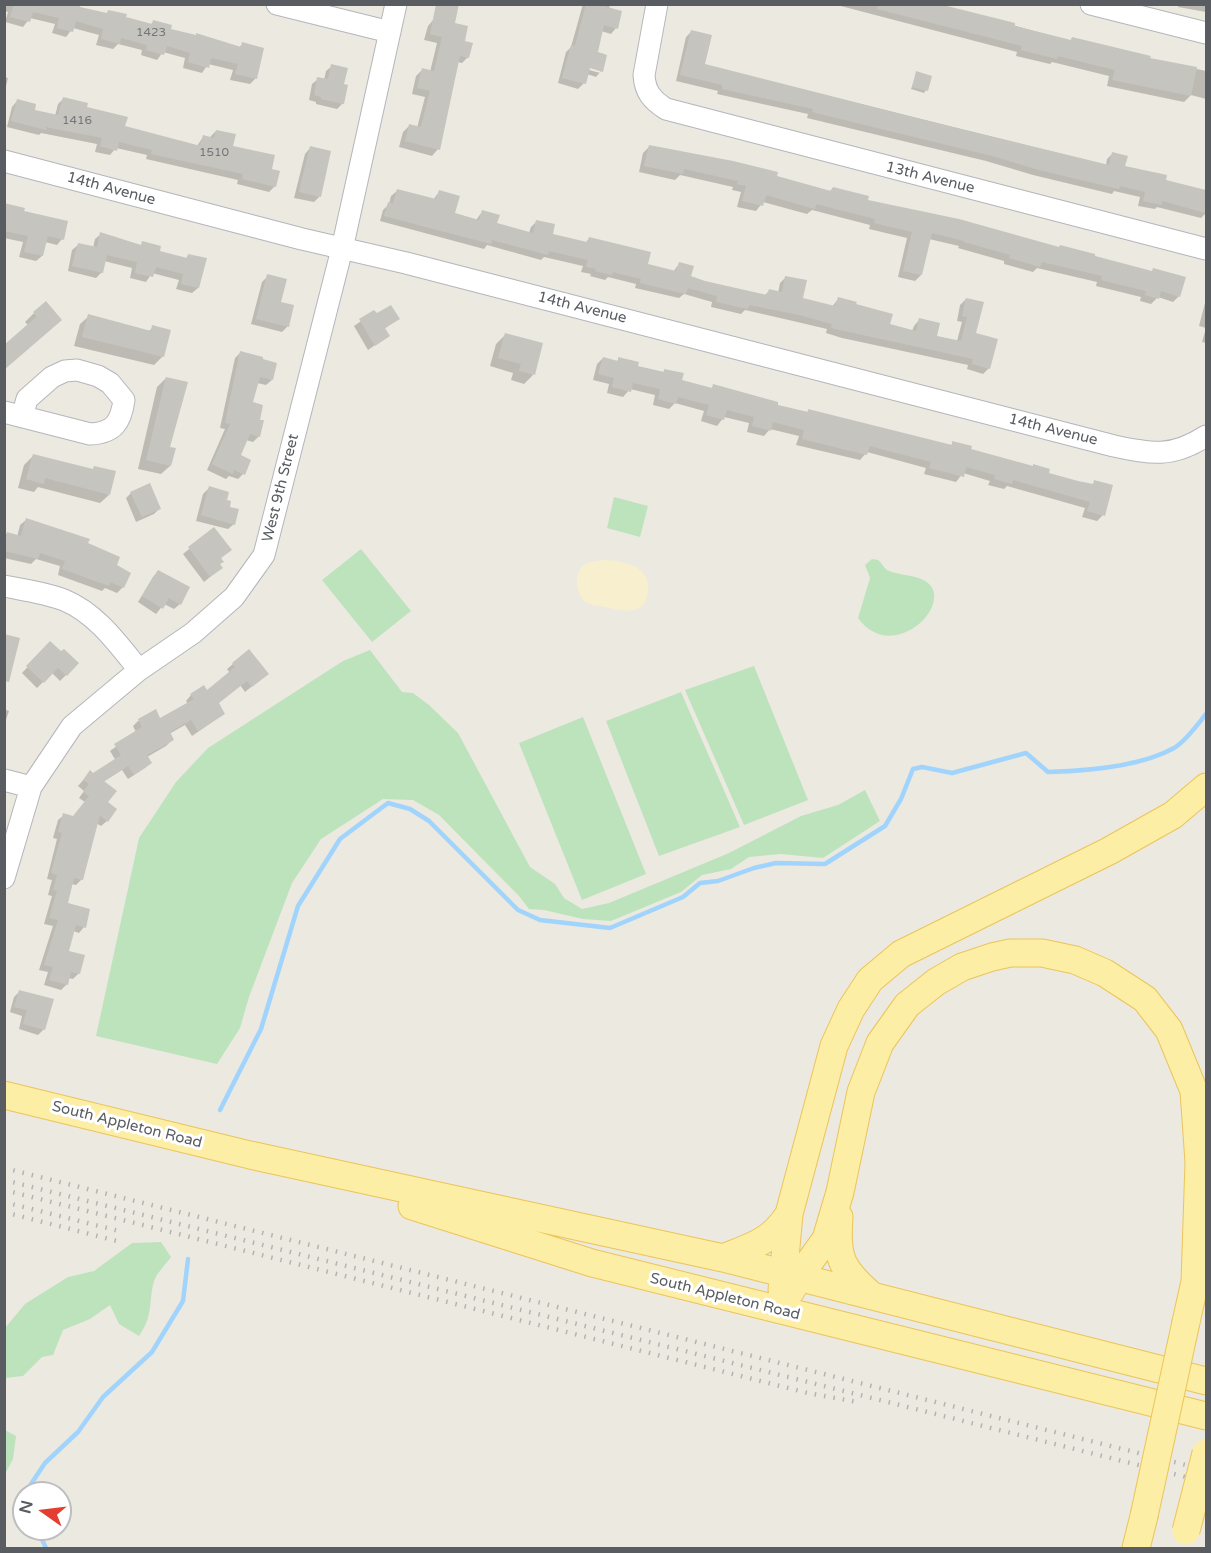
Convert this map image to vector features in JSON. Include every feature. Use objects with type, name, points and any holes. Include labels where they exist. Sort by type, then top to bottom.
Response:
[{"type":"main road","points":[[780,1311],[791,1276],[789,1214],[834,1046],[851,1009],[870,980],[901,954],[1109,851],[1173,815],[1206,787]]},
{"type":"main road","points":[[791,1276],[826,1239],[840,1192],[861,1092],[880,1043],[907,1005],[936,982],[962,967],[1010,953],[1042,953],[1075,960],[1105,973],[1144,999],[1169,1030],[1194,1091],[1199,1162],[1195,1282]]},
{"type":"main road","name":"South Appleton Road","points":[[4,1095],[250,1155],[723,1258],[1206,1381]]},
{"type":"main road","name":"South Appleton Road","points":[[250,1155],[592,1263],[1206,1416]]},
{"type":"main road","points":[[840,1192],[838,1247],[843,1266],[870,1294]]},
{"type":"main road","points":[[723,1258],[770,1237],[779,1229],[789,1214]]},
{"type":"main road","points":[[1136,1548],[1206,1234]]},
{"type":"main road","points":[[1184,1540],[1206,1453]]},
{"type":"street","points":[[278,4],[390,32]]},
{"type":"street","name":"West 9th Street","points":[[4,878],[31,787],[72,726],[139,670],[193,633],[234,597],[264,555],[342,249],[396,4]]},
{"type":"street","name":"13th Avenue","points":[[657,4],[644,75],[645,86],[656,103],[679,114],[1206,249]]},
{"type":"street","points":[[1091,4],[1206,33]]},
{"type":"street","name":"14th Avenue","points":[[4,161],[1114,446],[1148,453],[1160,453],[1178,450],[1206,436]]},
{"type":"street","points":[[4,586],[64,600],[74,606],[93,618],[139,670]]},
{"type":"street","points":[[4,780],[31,787]]},
{"type":"green space","points":[[614,497],[648,506],[640,537],[607,528]]},
{"type":"green space","points":[[361,549],[411,611],[372,642],[322,580]]},
{"type":"green space","points":[[872,559],[878,560],[887,570],[924,580],[934,593],[933,605],[926,617],[915,627],[902,634],[887,636],[872,631],[858,618],[870,578],[865,565]]},
{"type":"green space","points":[[370,650],[402,692],[413,693],[458,733],[530,867],[555,884],[564,898],[582,909],[609,903],[729,853],[801,816],[838,805],[865,790],[880,821],[823,858],[781,854],[749,857],[731,869],[702,875],[681,892],[611,921],[583,919],[529,909],[439,815],[413,800],[383,799],[321,839],[292,883],[249,997],[240,1028],[217,1064],[96,1036],[139,838],[176,782],[208,748],[343,661]]},
{"type":"green space","points":[[754,666],[808,800],[744,825],[685,690]]},
{"type":"green space","points":[[681,692],[740,827],[659,856],[606,721]]},
{"type":"green space","points":[[583,717],[646,874],[582,900],[519,743]]},
{"type":"green space","points":[[161,1242],[171,1257],[154,1281],[149,1315],[139,1336],[119,1324],[110,1305],[90,1319],[63,1330],[53,1355],[42,1357],[23,1376],[5,1378],[5,1328],[25,1304],[68,1277],[94,1271],[132,1243]]},
{"type":"green space","points":[[5,1430],[16,1436],[13,1459],[5,1474]]},
{"type":"sand","points":[[605,560],[628,564],[641,570],[648,583],[648,591],[643,605],[638,609],[626,611],[591,605],[580,596],[577,580],[580,570],[588,563]]},
{"type":"building","points":[[14,4],[80,4],[80,7],[107,13],[108,10],[127,14],[126,17],[152,24],[153,20],[172,25],[171,29],[196,35],[196,33],[241,47],[242,42],[264,48],[257,79],[235,74],[238,64],[211,58],[209,68],[188,62],[190,53],[167,46],[164,55],[146,50],[147,45],[121,38],[120,44],[101,39],[103,29],[76,21],[73,32],[57,28],[59,18],[33,12],[30,22],[10,17]]},
{"type":"building","points":[[436,4],[459,4],[455,23],[468,26],[465,41],[473,43],[469,58],[460,56],[440,150],[405,141],[409,124],[421,127],[430,91],[417,88],[422,68],[434,71],[442,37],[430,34]]},
{"type":"building","points":[[586,4],[596,4],[622,11],[618,29],[604,25],[598,52],[607,55],[603,72],[590,68],[586,84],[562,78],[571,45],[575,46]]},
{"type":"building","points":[[878,4],[939,4],[1071,40],[1072,37],[1151,56],[1150,58],[1197,67],[1191,96],[1112,80],[1115,70],[1058,56],[1057,59],[1021,50],[1022,46],[877,9]]},
{"type":"building","points":[[691,30],[712,35],[705,64],[1109,165],[1112,152],[1128,156],[1125,166],[1167,175],[1166,180],[1206,190],[1206,213],[1162,201],[1162,205],[1143,201],[1145,192],[1120,186],[1119,189],[1039,170],[992,156],[812,112],[813,109],[722,89],[722,85],[680,75]]},
{"type":"building","points":[[331,64],[348,68],[344,84],[348,85],[344,104],[321,99],[314,95],[317,77],[328,79]]},
{"type":"building","points":[[916,71],[932,76],[928,91],[912,87]]},
{"type":"building","points":[[63,97],[88,103],[87,107],[128,117],[125,126],[197,145],[200,145],[203,135],[214,138],[216,130],[236,134],[233,146],[275,155],[272,169],[280,171],[276,187],[242,179],[243,174],[151,154],[152,150],[119,142],[117,151],[100,146],[102,138],[46,127],[46,130],[11,121],[17,99],[36,104],[35,110],[58,115]]},
{"type":"building","points":[[649,145],[778,172],[777,176],[831,191],[833,187],[869,196],[868,200],[959,219],[1152,271],[1153,268],[1186,277],[1180,297],[1161,291],[1159,299],[1145,295],[1146,291],[1101,280],[1102,276],[1042,262],[1040,267],[1009,258],[1010,255],[932,233],[922,275],[903,271],[912,232],[874,223],[875,219],[816,204],[815,209],[766,195],[763,206],[742,201],[746,186],[737,184],[738,181],[684,169],[683,174],[644,166]]},
{"type":"building","points":[[310,146],[331,151],[321,197],[299,192]]},
{"type":"building","points":[[397,189],[436,199],[439,190],[460,196],[455,213],[479,220],[482,210],[500,215],[497,223],[533,233],[536,220],[555,224],[553,234],[587,242],[589,237],[651,252],[648,264],[676,271],[679,262],[694,266],[691,276],[767,295],[769,289],[782,292],[785,276],[807,280],[803,298],[835,306],[838,297],[857,302],[856,304],[893,314],[890,324],[916,331],[919,318],[940,323],[937,336],[961,341],[967,317],[962,316],[966,298],[984,302],[976,333],[998,339],[990,369],[972,364],[973,359],[831,328],[832,324],[799,315],[749,305],[748,309],[716,302],[717,296],[688,288],[686,294],[640,283],[641,279],[613,272],[612,275],[595,271],[596,269],[586,267],[588,260],[549,251],[548,255],[492,240],[491,244],[384,216],[388,202],[393,204]]},
{"type":"building","points":[[4,203],[25,208],[24,211],[68,221],[64,240],[48,236],[43,256],[24,252],[28,236],[4,231]]},
{"type":"building","points":[[100,232],[141,245],[142,241],[161,246],[160,251],[187,258],[188,254],[207,258],[199,288],[181,284],[183,274],[156,267],[153,277],[135,273],[137,262],[107,255],[103,273],[72,266],[78,243],[97,247]]},
{"type":"building","points":[[267,274],[287,279],[281,302],[294,305],[289,327],[256,319]]},
{"type":"building","points":[[46,301],[62,320],[4,370],[4,345],[37,316],[33,312]]},
{"type":"building","points":[[391,305],[400,319],[385,328],[390,336],[375,346],[359,319],[374,310],[377,313]]},
{"type":"building","points":[[88,314],[151,331],[152,325],[171,330],[164,357],[82,337]]},
{"type":"building","points":[[505,333],[543,343],[535,375],[519,371],[521,364],[498,358]]},
{"type":"building","points":[[240,351],[277,363],[273,380],[260,377],[253,402],[263,405],[260,420],[264,420],[260,437],[250,434],[241,455],[251,460],[245,475],[234,470],[233,474],[212,464],[230,424],[225,423]]},
{"type":"building","points":[[603,357],[618,361],[618,357],[639,362],[638,366],[664,372],[664,369],[684,373],[682,380],[712,388],[713,384],[778,402],[778,405],[808,412],[808,409],[952,445],[952,441],[972,446],[971,449],[1050,469],[1049,473],[1078,481],[1093,484],[1094,480],[1113,485],[1105,516],[1087,511],[1090,502],[1013,480],[1012,484],[994,479],[995,475],[966,467],[964,477],[929,468],[931,462],[870,446],[867,455],[802,439],[804,430],[773,422],[771,431],[752,426],[754,417],[727,410],[724,420],[706,415],[709,405],[678,397],[676,404],[658,399],[660,389],[633,383],[631,392],[612,387],[614,378],[598,374]]},
{"type":"building","points":[[166,377],[188,382],[170,447],[176,448],[171,466],[146,460]]},
{"type":"building","points":[[33,454],[93,469],[94,466],[116,471],[110,495],[45,478],[44,484],[26,479]]},
{"type":"building","points":[[150,483],[161,509],[142,517],[130,492]]},
{"type":"building","points":[[209,486],[229,492],[227,500],[231,501],[230,507],[239,509],[235,525],[201,515]]},
{"type":"building","points":[[26,518],[90,539],[88,543],[120,557],[117,565],[131,573],[124,588],[110,582],[109,586],[62,569],[65,561],[40,553],[38,559],[4,551],[7,532],[21,536]]},
{"type":"building","points":[[214,527],[232,550],[221,558],[224,562],[220,564],[223,568],[210,577],[188,547]]},
{"type":"building","points":[[158,570],[190,587],[181,605],[169,598],[163,609],[142,596]]},
{"type":"building","points":[[4,634],[20,638],[9,682],[4,681]]},
{"type":"building","points":[[50,641],[61,651],[64,649],[79,663],[67,676],[58,668],[44,683],[26,666]]},
{"type":"building","points":[[249,649],[269,674],[252,687],[247,681],[219,703],[225,714],[198,731],[191,720],[170,732],[174,740],[147,755],[152,763],[134,775],[128,766],[104,781],[117,791],[108,802],[117,809],[108,822],[100,815],[83,880],[74,878],[68,903],[90,909],[86,928],[76,925],[69,951],[85,955],[80,974],[71,972],[68,985],[49,980],[53,967],[44,965],[58,920],[49,918],[57,891],[53,890],[57,875],[51,873],[62,833],[58,832],[63,813],[73,816],[89,796],[83,792],[89,784],[83,780],[90,770],[93,773],[121,755],[114,744],[142,727],[138,719],[156,709],[160,718],[194,699],[190,694],[204,685],[207,690],[235,667],[232,663]]},
{"type":"building","points":[[19,990],[54,999],[45,1030],[23,1024],[27,1010],[14,1007]]},
{"type":"waterway","points":[[220,1110],[261,1029],[298,906],[340,839],[388,803],[410,809],[429,821],[518,910],[540,920],[610,928],[683,897],[700,883],[718,881],[776,863],[825,864],[885,826],[901,799],[913,769],[922,767],[952,773],[1026,753],[1048,772],[1129,764],[1174,748],[1187,737],[1206,714]]},
{"type":"waterway","points":[[33,1481],[45,1463],[78,1432],[103,1397],[152,1352],[183,1301],[188,1259]]},
{"type":"waterway","points":[[43,1541],[46,1548]]},
{"type":"railway","points":[[4,1168],[1206,1470]]},
{"type":"railway","points":[[4,1180],[1206,1482]]},
{"type":"railway","points":[[4,1190],[808,1393],[857,1402]]},
{"type":"railway","points":[[4,1202],[119,1231]]},
{"type":"railway","points":[[4,1212],[117,1241]]}]
